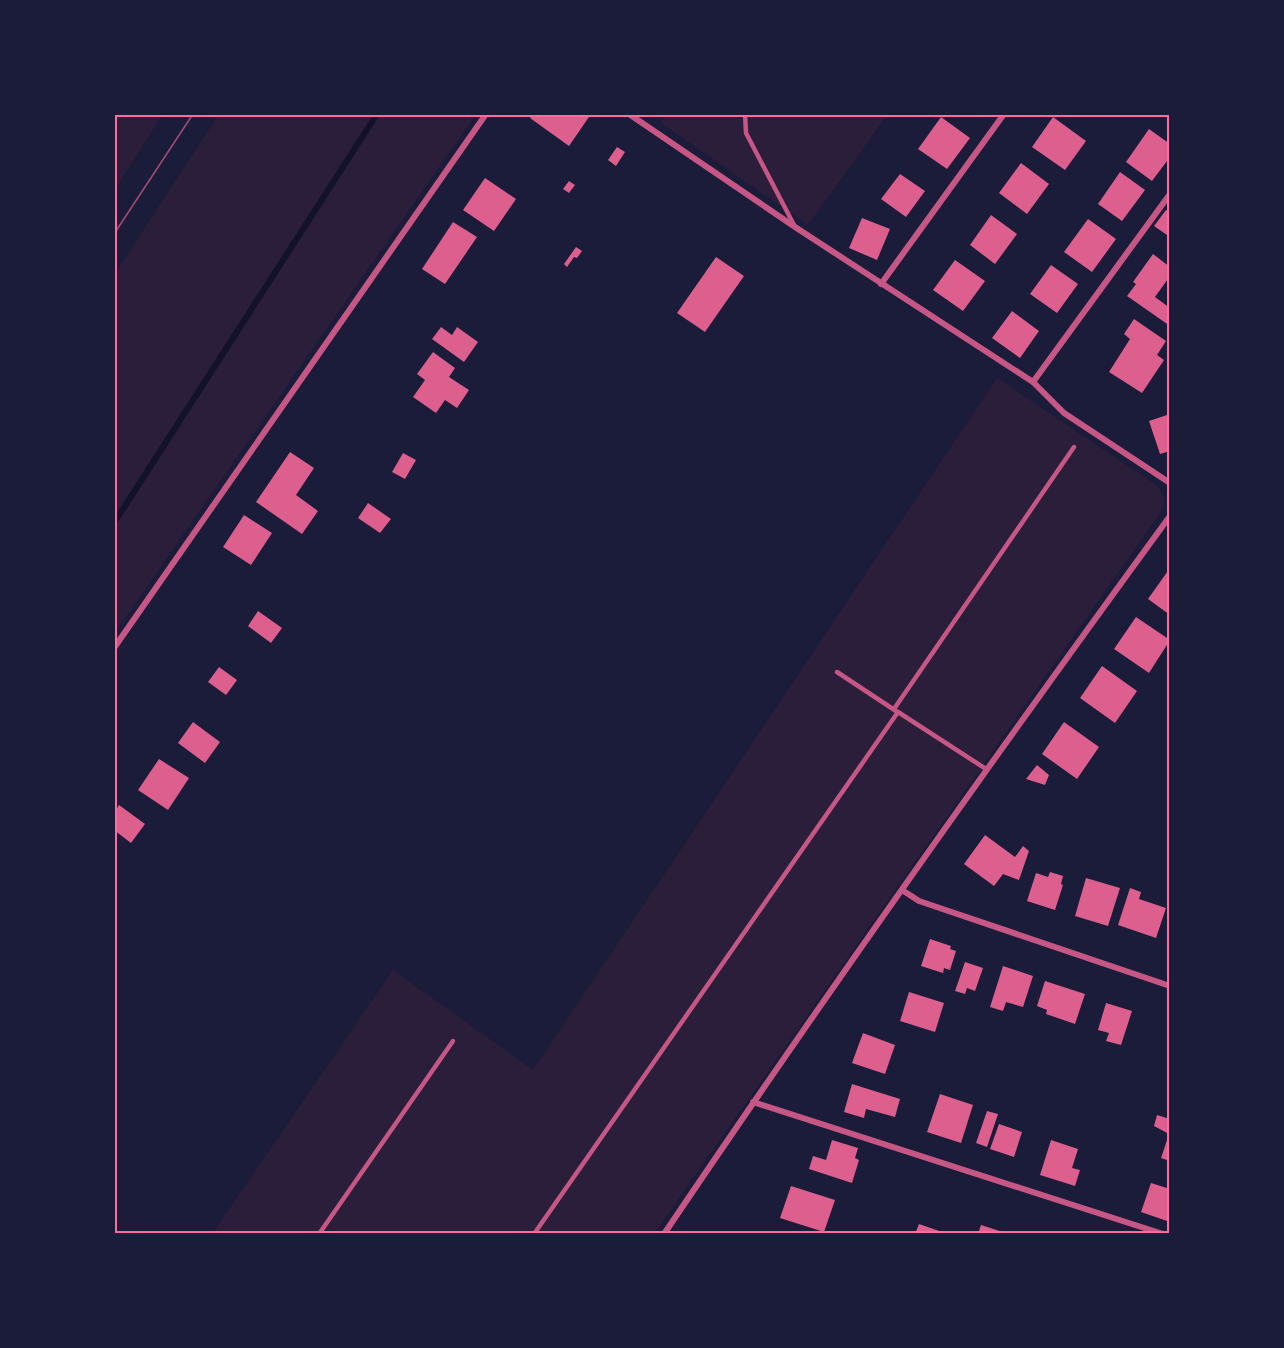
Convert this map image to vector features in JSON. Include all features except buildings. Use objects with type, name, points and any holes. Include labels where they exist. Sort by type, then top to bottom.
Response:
[{"type":"street","points":[[114,648],[486,114]]},
{"type":"street","points":[[629,114],[795,227],[1033,382],[1064,413],[1170,483]]},
{"type":"street","points":[[881,284],[1004,114]]},
{"type":"street","points":[[1033,382],[1170,194]]},
{"type":"street","points":[[664,1234],[753,1102],[986,769],[1170,516]]},
{"type":"street","points":[[902,890],[919,901],[1170,986]]},
{"type":"street","points":[[753,1102],[1163,1234]]},
{"type":"lane","points":[[745,114],[746,133],[795,227]]},
{"type":"lane","points":[[534,1234],[896,711],[1074,447]]},
{"type":"lane","points":[[837,672],[986,769]]},
{"type":"lane","points":[[319,1234],[453,1041]]},
{"type":"shaded area","points":[[114,114],[163,114],[114,191]]},
{"type":"shaded area","points":[[219,114],[476,114],[114,634],[114,275]]},
{"type":"shaded area","points":[[667,114],[888,114],[808,225],[661,123]]},
{"type":"shaded area","points":[[997,378],[1158,486],[1164,499],[1160,513],[654,1234],[212,1234],[393,970],[533,1070]]},
{"type":"waterway","points":[[114,523],[377,114]]},
{"type":"tram line","points":[[114,234],[193,114]]}]
